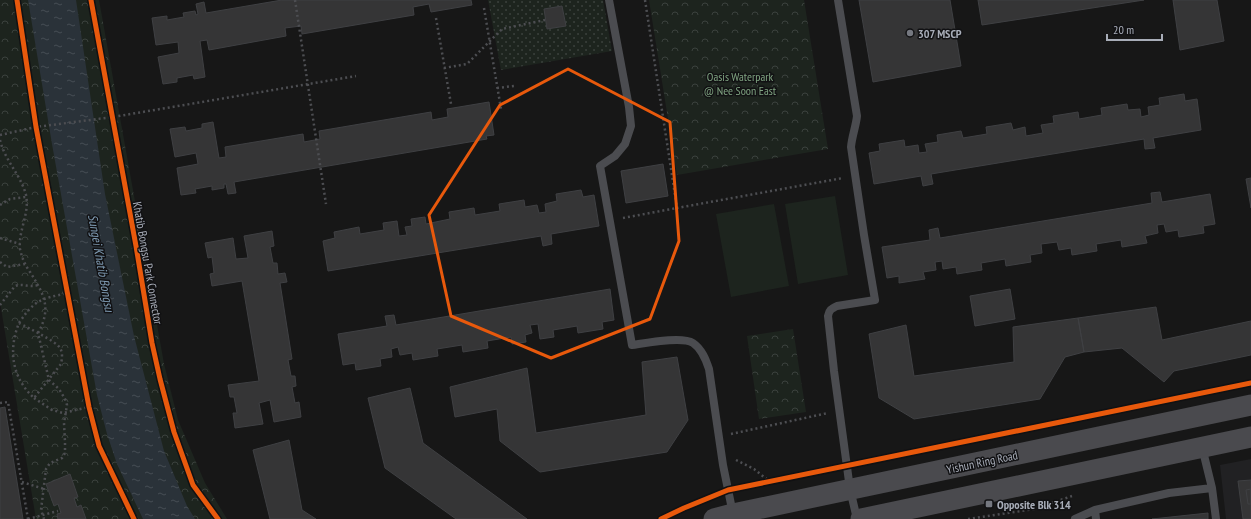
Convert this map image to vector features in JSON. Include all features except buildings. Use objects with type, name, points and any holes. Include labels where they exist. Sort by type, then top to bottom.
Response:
[{"type":"main road","name":"Yishun Ring Road","points":[[727,517],[850,489],[1251,405]]},
{"type":"main road","points":[[861,519],[1202,446],[1251,437]]},
{"type":"main road","points":[[935,471],[938,503]]},
{"type":"lane","points":[[609,0],[629,107],[631,126],[625,144],[615,156],[600,166],[632,345],[683,340],[693,343],[699,348],[706,359],[709,369],[721,452],[727,517]]},
{"type":"lane","points":[[838,0],[857,116],[851,147],[875,300],[836,306],[829,312],[828,316],[850,489],[857,519]]},
{"type":"lane","points":[[1202,446],[1212,488],[1216,519]]},
{"type":"lane","points":[[1075,519],[1095,510],[1170,493],[1212,488]]},
{"type":"lane","points":[[1095,510],[1096,519]]},
{"type":"path","points":[[295,0],[326,204]]},
{"type":"path","points":[[645,0],[678,208]]},
{"type":"path","points":[[484,8],[501,109]]},
{"type":"path","points":[[436,18],[451,104]]},
{"type":"path","points":[[444,68],[467,64],[502,30],[545,20]]},
{"type":"path","points":[[0,135],[36,127],[113,117],[356,76]]},
{"type":"path","points":[[497,88],[514,86]]},
{"type":"path","points":[[111,109],[114,124]]},
{"type":"path","points":[[35,119],[38,134]]},
{"type":"path","points":[[0,140],[5,154],[21,182],[26,197],[26,213],[21,228],[20,244],[22,258],[45,298],[46,314],[38,333],[48,380],[59,389],[67,405],[64,423],[64,453],[62,458],[50,463],[46,469],[42,510],[43,517]]},
{"type":"path","points":[[610,221],[855,176]]},
{"type":"path","points":[[0,205],[10,199],[26,197]]},
{"type":"path","points":[[0,238],[20,244]]},
{"type":"path","points":[[0,262],[7,267],[25,264]]},
{"type":"path","points":[[0,305],[16,286],[24,285],[31,287],[38,285]]},
{"type":"path","points":[[66,285],[69,300]]},
{"type":"path","points":[[68,293],[45,298],[31,306],[19,323],[13,339],[12,358],[17,373],[27,392],[52,410],[63,413],[89,407]]},
{"type":"path","points":[[19,323],[55,343],[60,348],[63,357],[61,364],[34,398]]},
{"type":"path","points":[[87,399],[90,413]]},
{"type":"path","points":[[0,403],[8,402],[28,519],[43,517],[58,511]]},
{"type":"path","points":[[719,437],[828,414]]},
{"type":"path","points":[[721,452],[754,469],[769,481]]},
{"type":"path","points":[[762,483],[777,480]]},
{"type":"path","points":[[22,482],[44,489]]},
{"type":"highlighted area","points":[[568,69],[670,122],[679,241],[650,319],[551,358],[451,316],[429,215],[500,105]]},
{"type":"shaded area","points":[[1251,459],[1251,519],[1226,519],[1220,465]]},
{"type":"green space","points":[[0,0],[99,0],[164,364],[178,420],[205,483],[227,519],[36,519],[0,302]]},
{"type":"green space","points":[[488,0],[603,0],[612,51],[501,70]]},
{"type":"green space","name":"Oasis Waterpark @ Nee Soon East","points":[[649,0],[804,0],[828,149],[677,175]]},
{"type":"green space","points":[[835,196],[848,275],[798,284],[785,204]]},
{"type":"green space","points":[[774,204],[789,286],[731,297],[716,214]]},
{"type":"green space","points":[[793,329],[806,412],[759,419],[747,336]]},
{"type":"water","name":"Sungei Khatib Bongsu","points":[[28,0],[76,0],[105,194],[134,336],[164,451],[187,506],[195,519],[143,519],[117,464],[107,434],[97,395]]},
{"type":"cycle path","points":[[17,0],[36,127],[89,407],[99,446],[134,519]]},
{"type":"cycle path","name":"Khatib Bongsu Park Connector","points":[[91,0],[136,246],[152,343],[160,379],[174,432],[193,485],[218,519]]},
{"type":"cycle path","points":[[661,519],[728,490],[1251,383]]},
{"type":"place","name":"307 MSCP","points":[[910,33]]},
{"type":"place","name":"Opposite Blk 314","points":[[989,504]]}]
